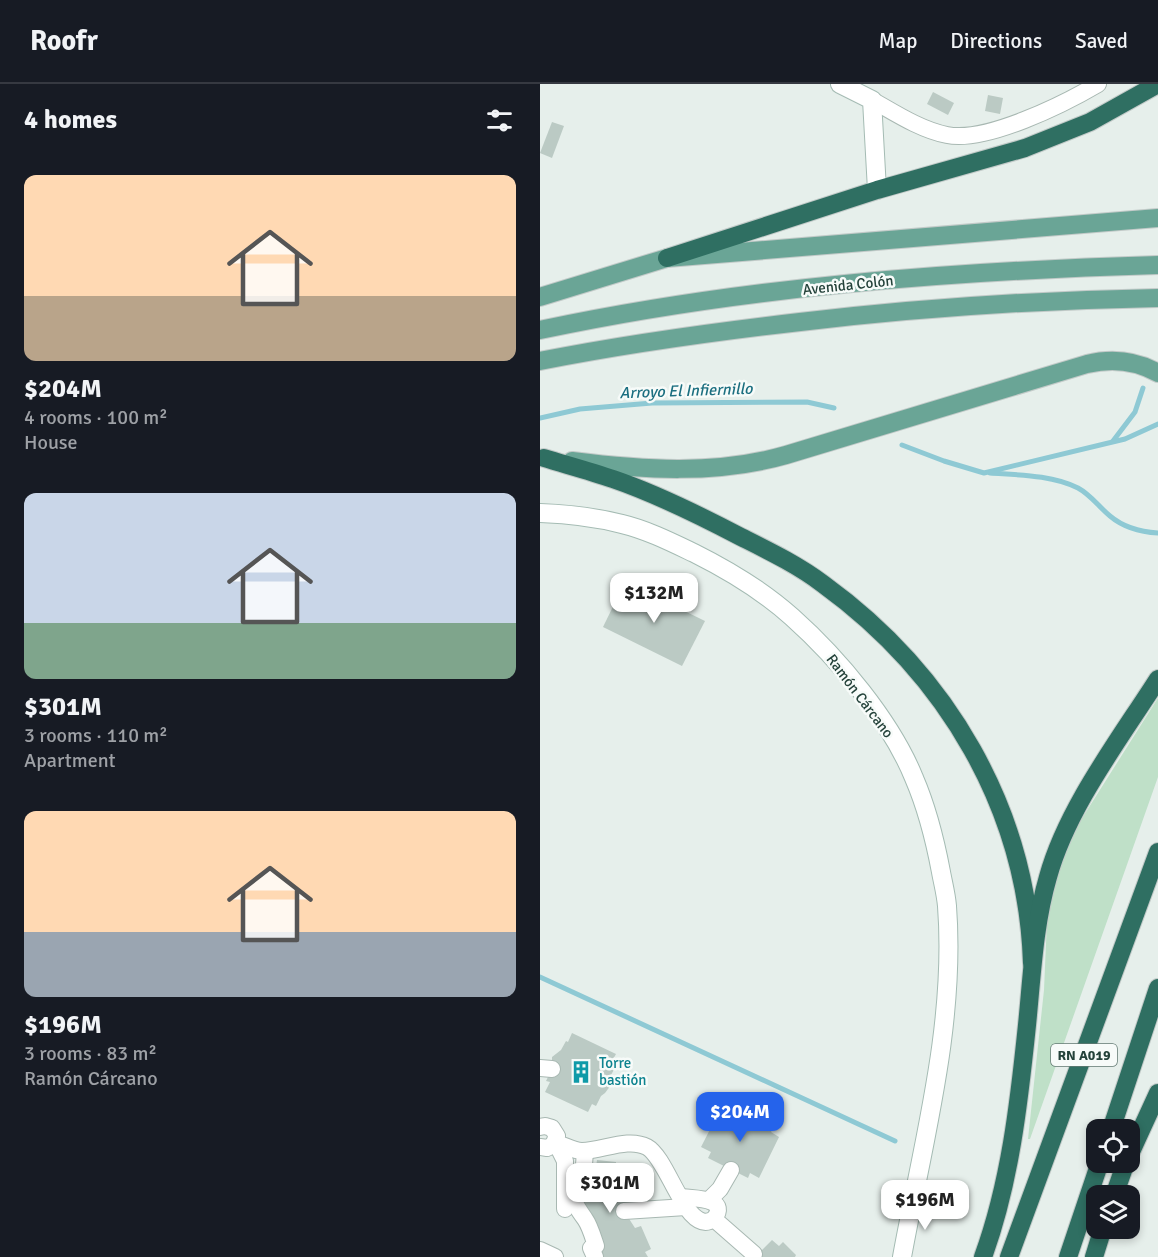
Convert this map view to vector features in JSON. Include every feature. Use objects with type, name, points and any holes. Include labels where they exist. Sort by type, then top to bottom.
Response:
[{"type":"highway","points":[[667,258],[877,190],[1025,148],[1090,122],[1158,84]]},
{"type":"highway","points":[[542,457],[614,479],[652,494],[774,554],[840,597],[902,653],[960,729],[981,766],[1001,810],[1017,853],[1029,920],[1032,963]]},
{"type":"highway","points":[[983,1257],[1002,1195],[1010,1154],[1026,1038],[1032,963],[1044,890],[1064,834],[1082,799],[1158,679]]},
{"type":"highway","name":"RN A019","points":[[1009,1257],[1158,852]]},
{"type":"highway","name":"RN A019","points":[[1115,1119],[1158,987]]},
{"type":"highway","points":[[1140,1132],[1158,1093]]},
{"type":"highway","points":[[1068,1257],[1096,1173]]},
{"type":"highway","points":[[1094,1257],[1100,1239]]},
{"type":"main road","points":[[840,84],[872,100],[877,190]]},
{"type":"main road","points":[[540,297],[667,258],[1158,218]]},
{"type":"main road","name":"Avenida Colón","points":[[540,330],[684,303],[872,282],[1023,270],[1158,265]]},
{"type":"main road","points":[[540,362],[596,350],[686,336],[876,314],[1004,302],[1156,298]]},
{"type":"main road","points":[[542,457],[626,468],[698,469],[752,463],[776,458],[1087,364],[1108,360],[1127,362],[1146,366],[1158,373]]},
{"type":"main road","name":"Ramón Cárcano","points":[[540,513],[576,515],[623,524],[666,540],[716,564],[791,615],[827,651],[867,700],[892,736],[914,777],[929,819],[946,904],[947,990],[925,1137],[902,1257]]},
{"type":"main road","name":"Ramón Cárcano","points":[[890,1257],[912,1198]]},
{"type":"street","points":[[872,100],[934,132],[950,136],[968,136],[1050,109],[1098,84]]},
{"type":"street","points":[[540,1127],[549,1126],[555,1130],[557,1136],[548,1145]]},
{"type":"street","points":[[548,1145],[580,1151],[632,1144],[647,1147],[662,1161],[684,1202],[691,1215],[699,1221],[707,1222],[718,1214],[715,1203],[709,1200],[684,1202],[624,1210]]},
{"type":"street","points":[[548,1145],[565,1161],[565,1209]]},
{"type":"street","points":[[585,1151],[583,1179],[578,1179],[574,1188],[574,1204],[590,1229],[596,1246],[591,1248],[595,1257]]},
{"type":"street","points":[[709,1200],[720,1189],[731,1170]]},
{"type":"street","points":[[714,1219],[754,1254]]},
{"type":"street","points":[[590,1229],[580,1237],[590,1257]]},
{"type":"street","points":[[540,1250],[555,1257]]},
{"type":"green space","points":[[1158,698],[1158,777],[1030,1139],[1028,1139],[1044,990],[1047,920],[1060,866],[1079,823]]},
{"type":"building","points":[[933,92],[954,103],[948,115],[927,104]]},
{"type":"building","points":[[988,95],[1003,98],[1000,114],[985,111]]},
{"type":"building","points":[[552,122],[564,126],[552,158],[540,153]]},
{"type":"building","points":[[625,582],[705,621],[682,666],[603,627]]},
{"type":"building","name":"Torre bastión","points":[[572,1033],[616,1054],[611,1063],[616,1066],[611,1075],[611,1085],[596,1106],[592,1104],[588,1112],[545,1092],[550,1082],[546,1081],[552,1069],[552,1057],[561,1050],[566,1041],[568,1042]]},
{"type":"building","points":[[722,1106],[739,1113],[749,1113],[751,1120],[772,1130],[771,1132],[779,1137],[759,1178],[750,1173],[748,1178],[708,1158],[711,1152],[701,1147]]},
{"type":"building","points":[[597,1160],[616,1162],[616,1168],[625,1168],[624,1211],[635,1228],[641,1226],[651,1249],[645,1252],[648,1257],[598,1257],[579,1208],[587,1166],[596,1167]]},
{"type":"building","points":[[772,1240],[779,1246],[783,1242],[796,1255],[795,1257],[751,1257],[759,1253]]},
{"type":"waterway","name":"Arroyo El Infiernillo","points":[[1113,441],[1135,412],[1143,388]]},
{"type":"waterway","name":"Arroyo El Infiernillo","points":[[540,418],[580,409],[652,403],[807,402],[834,408]]},
{"type":"waterway","name":"Arroyo El Infiernillo","points":[[902,445],[984,473],[1125,439],[1158,424]]},
{"type":"waterway","points":[[990,473],[1057,480],[1083,491],[1110,516],[1126,526],[1158,533]]},
{"type":"waterway","points":[[540,977],[895,1141]]},
{"type":"place","name":"Torre bastión","points":[[581,1072]]}]
